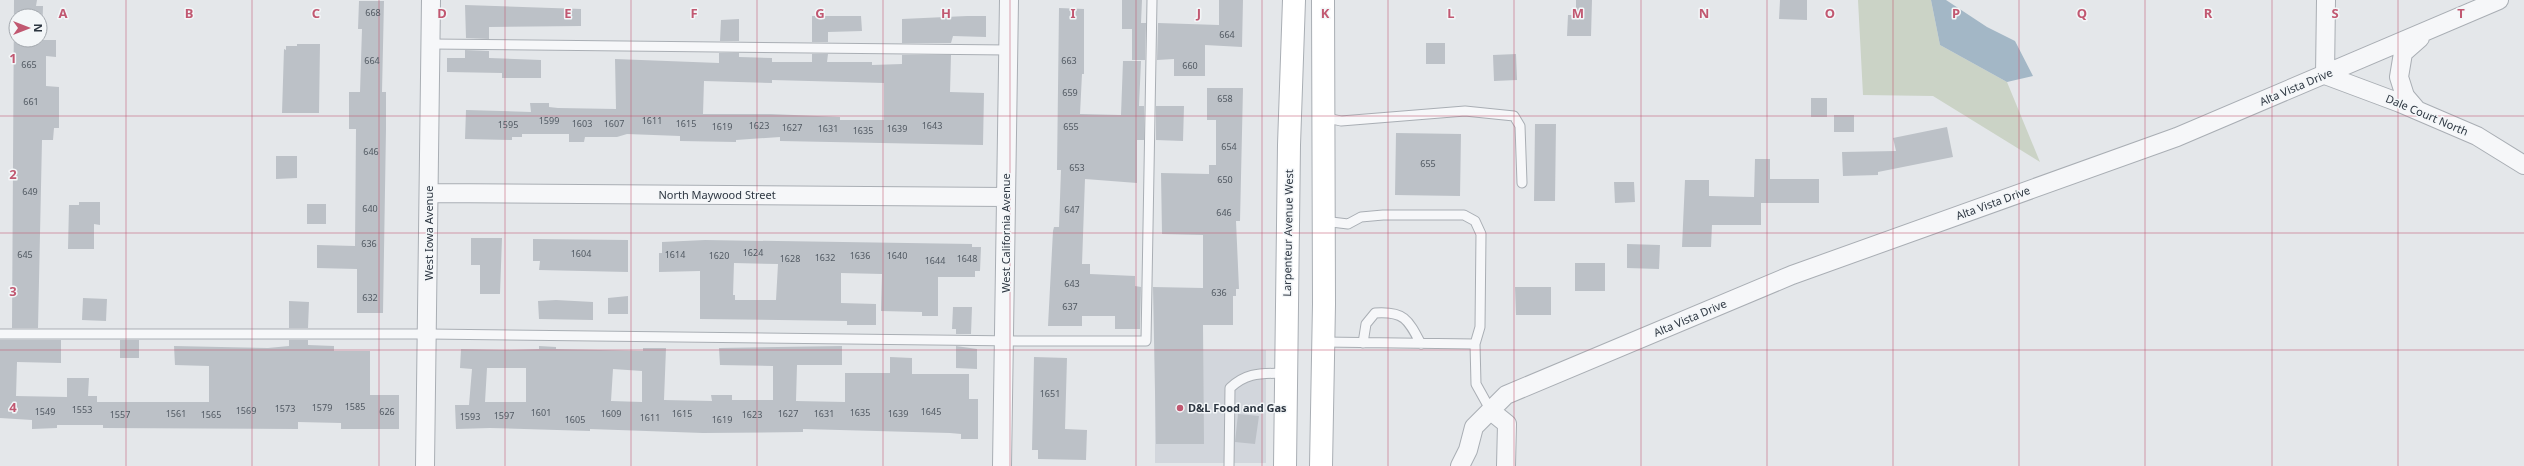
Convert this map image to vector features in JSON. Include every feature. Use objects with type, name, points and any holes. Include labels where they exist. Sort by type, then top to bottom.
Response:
[{"type":"main road","name":"Larpenteur Avenue West","points":[[1285,466],[1289,145],[1294,0]]},
{"type":"main road","points":[[1321,466],[1323,342],[1323,0]]},
{"type":"street","name":"West Iowa Avenue","points":[[425,466],[428,334],[431,0]]},
{"type":"street","name":"West California Avenue","points":[[1002,466],[1009,0]]},
{"type":"street","points":[[2325,75],[2326,0]]},
{"type":"street","name":"Alta Vista Drive","points":[[1460,466],[1468,450],[1474,427],[1506,396],[1792,275],[2177,137],[2499,0]]},
{"type":"street","points":[[2417,110],[2405,96],[2399,77],[2403,53],[2428,31]]},
{"type":"street","name":"Dale Court North","points":[[2325,75],[2417,110],[2477,136],[2524,165]]},
{"type":"street","name":"North Maywood Street","points":[[429,193],[1006,197]]},
{"type":"street","points":[[1491,411],[1507,424],[1506,466]]},
{"type":"lane","points":[[0,334],[428,334],[1146,341],[1152,0]]},
{"type":"lane","points":[[431,44],[1008,50]]},
{"type":"lane","points":[[1323,117],[1341,121],[1465,111],[1514,116],[1520,126],[1522,183]]},
{"type":"lane","points":[[1323,221],[1348,224],[1361,217],[1383,214],[1464,215],[1475,221],[1481,234],[1480,327],[1475,344],[1476,384],[1491,411]]},
{"type":"lane","points":[[1363,343],[1366,324],[1375,313],[1389,312],[1400,314],[1410,323],[1421,344]]},
{"type":"lane","points":[[1323,342],[1475,344]]},
{"type":"lane","points":[[1229,466],[1230,388],[1241,378],[1254,374],[1286,374]]},
{"type":"shaded area","points":[[1858,0],[1931,0],[1940,45],[2007,82],[2040,162],[1933,96],[1863,95]]},
{"type":"shaded area","points":[[1155,349],[1266,350],[1266,463],[1155,463]]},
{"type":"water","points":[[1931,0],[1946,0],[1987,27],[2015,41],[2033,76],[2007,82],[1940,45]]},
{"type":"building","points":[[14,0],[37,0],[36,6],[43,6],[43,8],[14,8]]},
{"type":"building","points":[[1122,0],[1142,0],[1141,23],[1146,23],[1145,60],[1132,60],[1132,29],[1122,29]]},
{"type":"building","points":[[1219,0],[1243,0],[1242,47],[1205,45],[1205,76],[1174,76],[1174,59],[1157,60],[1158,23],[1219,25]]},
{"type":"building","points":[[1576,0],[1592,0],[1591,36],[1567,36],[1568,15],[1576,15]]},
{"type":"building","points":[[1780,0],[1807,0],[1807,20],[1779,19]]},
{"type":"building","points":[[359,1],[384,1],[382,92],[386,92],[386,129],[383,313],[357,313],[357,269],[317,268],[317,245],[355,246],[356,129],[349,129],[349,92],[360,92],[362,29],[358,29]]},
{"type":"building","points":[[465,5],[581,9],[581,26],[489,27],[489,39],[466,38]]},
{"type":"building","points":[[1059,8],[1084,9],[1084,74],[1082,74],[1080,114],[1121,115],[1123,61],[1141,61],[1139,106],[1144,106],[1144,140],[1137,140],[1137,183],[1085,179],[1082,264],[1090,264],[1090,274],[1135,276],[1135,286],[1141,287],[1140,329],[1115,329],[1115,316],[1082,316],[1082,326],[1048,326],[1053,231],[1054,227],[1059,227],[1061,170],[1057,170]]},
{"type":"building","points":[[812,16],[861,16],[862,31],[828,32],[828,42],[812,42]]},
{"type":"building","points":[[986,16],[986,37],[953,36],[951,43],[902,43],[902,19]]},
{"type":"building","points":[[739,19],[739,41],[720,41],[721,20]]},
{"type":"building","points":[[48,40],[56,40],[56,57],[46,56],[46,86],[59,87],[59,128],[54,128],[53,140],[42,140],[38,328],[12,328],[14,48],[48,48]]},
{"type":"building","points":[[1426,43],[1445,43],[1445,64],[1426,64]]},
{"type":"building","points":[[297,44],[320,44],[319,113],[282,113],[284,49],[286,50],[286,46],[297,46]]},
{"type":"building","points":[[465,50],[489,51],[489,58],[541,60],[541,78],[502,78],[502,73],[447,72],[447,58],[465,58]]},
{"type":"building","points":[[719,53],[739,53],[739,57],[772,58],[772,62],[812,62],[812,54],[828,54],[827,62],[872,62],[872,65],[902,64],[902,55],[951,55],[950,92],[984,93],[983,145],[780,141],[780,137],[736,140],[736,142],[680,141],[680,136],[627,134],[617,137],[585,137],[584,142],[569,142],[569,134],[522,134],[522,137],[512,137],[512,140],[465,139],[466,110],[531,112],[530,103],[549,103],[549,107],[558,108],[616,109],[615,59],[719,63]],"holes":[[[772,80],[884,83],[884,120],[840,120],[840,117],[771,114],[703,114],[704,81],[772,83]]]},
{"type":"building","points":[[1516,54],[1517,80],[1494,81],[1493,55]]},
{"type":"building","points":[[1207,88],[1243,88],[1240,221],[1236,221],[1239,289],[1236,289],[1236,296],[1233,296],[1233,325],[1203,325],[1204,444],[1156,444],[1153,287],[1203,288],[1203,235],[1162,234],[1161,173],[1209,174],[1209,165],[1216,165],[1216,120],[1207,120]]},
{"type":"building","points":[[1811,98],[1827,98],[1827,117],[1811,117]]},
{"type":"building","points":[[1156,106],[1184,106],[1183,141],[1156,140]]},
{"type":"building","points":[[1834,115],[1854,115],[1854,132],[1834,132]]},
{"type":"building","points":[[1535,124],[1556,124],[1555,201],[1534,201]]},
{"type":"building","points":[[1947,127],[1953,157],[1878,172],[1878,175],[1843,176],[1842,152],[1896,151],[1893,138]]},
{"type":"building","points":[[1396,133],[1461,134],[1460,196],[1395,195]]},
{"type":"building","points":[[276,156],[297,156],[297,178],[276,179]]},
{"type":"building","points":[[1755,159],[1770,159],[1770,179],[1819,179],[1819,203],[1761,203],[1761,225],[1712,225],[1711,247],[1682,247],[1685,180],[1709,180],[1709,196],[1754,197]]},
{"type":"building","points":[[1614,182],[1634,182],[1635,202],[1615,203]]},
{"type":"building","points":[[79,202],[100,202],[100,225],[94,224],[94,249],[68,249],[69,205],[79,205]]},
{"type":"building","points":[[307,204],[326,204],[326,224],[307,224]]},
{"type":"building","points":[[471,238],[502,238],[500,294],[480,294],[480,265],[471,265]]},
{"type":"building","points":[[533,239],[628,240],[628,272],[539,270],[540,261],[533,261]]},
{"type":"building","points":[[705,240],[972,244],[972,247],[981,247],[980,271],[975,271],[975,277],[938,277],[938,316],[922,316],[922,312],[881,311],[882,274],[841,273],[841,303],[876,304],[876,325],[847,325],[847,321],[700,319],[700,271],[659,272],[659,253],[662,253],[662,242]],"holes":[[[734,263],[778,264],[776,300],[735,300],[735,295],[733,295]]]},
{"type":"building","points":[[1627,244],[1660,245],[1659,269],[1627,268]]},
{"type":"building","points":[[1575,263],[1605,263],[1605,291],[1575,291]]},
{"type":"building","points":[[1515,287],[1551,287],[1551,315],[1516,315]]},
{"type":"building","points":[[628,296],[628,314],[608,314],[608,298]]},
{"type":"building","points":[[83,298],[107,299],[106,321],[82,320]]},
{"type":"building","points":[[556,300],[593,302],[593,320],[539,319],[538,301]]},
{"type":"building","points":[[289,301],[309,302],[308,328],[289,328]]},
{"type":"building","points":[[953,307],[972,307],[971,334],[956,334],[956,329],[952,329]]},
{"type":"building","points":[[0,340],[61,340],[61,363],[17,362],[16,396],[67,397],[67,378],[89,378],[88,396],[97,396],[97,402],[209,402],[209,366],[175,365],[174,346],[268,348],[289,346],[289,340],[308,340],[308,345],[334,346],[334,351],[370,351],[370,395],[399,395],[399,429],[341,429],[341,423],[298,422],[298,429],[103,428],[103,425],[57,425],[57,428],[32,429],[32,420],[0,418]]},
{"type":"building","points":[[120,340],[139,340],[139,358],[120,358]]},
{"type":"building","points":[[539,346],[556,347],[556,349],[643,351],[643,348],[666,348],[664,400],[712,401],[711,395],[732,395],[732,400],[773,400],[773,366],[720,365],[719,348],[842,346],[842,365],[797,365],[796,401],[845,402],[845,373],[890,373],[890,357],[912,358],[912,374],[969,374],[969,399],[978,399],[978,439],[961,439],[961,434],[950,433],[803,429],[803,432],[703,433],[590,429],[590,431],[490,428],[456,429],[455,405],[469,405],[472,369],[460,368],[461,349],[539,349]],"holes":[[[487,368],[526,368],[526,402],[485,402]],[[613,369],[642,371],[642,402],[611,401]]]},
{"type":"building","points":[[956,346],[977,349],[977,369],[956,368]]},
{"type":"building","points":[[1034,357],[1067,358],[1065,429],[1087,430],[1086,460],[1038,459],[1038,450],[1032,450]]},
{"type":"building","points":[[1238,414],[1259,416],[1255,444],[1235,442]]},
{"type":"place","name":"D&L Food and Gas","points":[[1180,408]]}]
